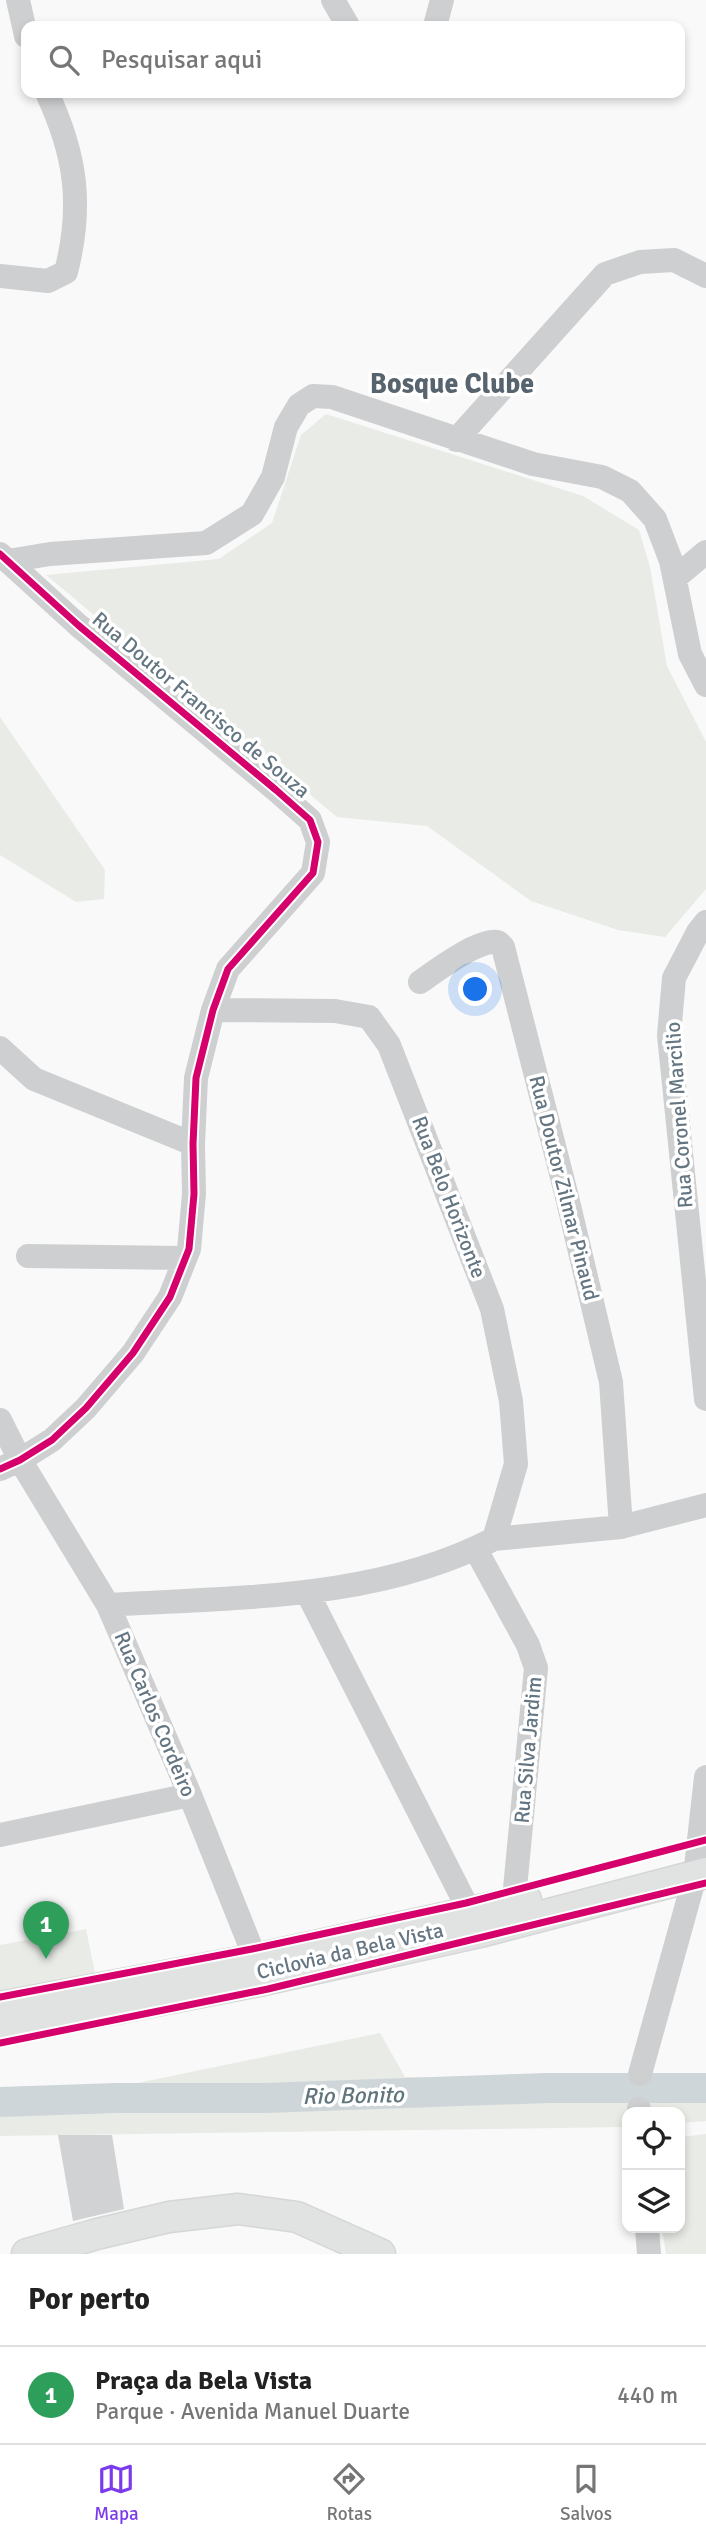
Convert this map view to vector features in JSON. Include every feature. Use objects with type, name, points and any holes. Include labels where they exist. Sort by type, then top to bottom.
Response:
[{"type":"main road","points":[[0,2031],[260,1969],[475,1922],[701,1865]]},
{"type":"main road","points":[[0,2007],[260,1969]]},
{"type":"main road","points":[[27,2254],[169,2217],[238,2208],[297,2217],[380,2254]]},
{"type":"street","points":[[18,0],[23,21]]},
{"type":"street","points":[[333,0],[345,21]]},
{"type":"street","points":[[437,21],[442,0]]},
{"type":"street","points":[[0,276],[48,281],[66,272],[75,190],[72,158],[49,98]]},
{"type":"street","points":[[456,440],[605,274],[640,262],[674,260],[706,276]]},
{"type":"street","points":[[4,557],[206,543],[251,514],[273,477],[286,427],[299,405],[313,396],[332,397],[533,464],[602,477],[630,491],[655,519],[671,561],[690,654],[706,685]]},
{"type":"street","points":[[675,578],[706,552]]},
{"type":"street","name":"Rua Doutor Francisco de Souza","points":[[4,557],[78,625],[310,820],[318,842],[313,873],[228,969],[213,1010],[196,1078],[194,1194],[189,1249],[170,1297],[133,1353],[86,1408],[52,1440],[10,1464]]},
{"type":"street","name":"Rua Coronel Marcilio","points":[[705,1386],[669,1035],[674,978],[706,922]]},
{"type":"street","name":"Rua Doutor Zilmar Pinaud","points":[[420,982],[492,941],[503,947],[611,1382],[621,1527]]},
{"type":"street","name":"Rua Belo Horizonte","points":[[213,1010],[335,1011],[369,1017],[389,1045],[492,1309],[511,1401],[516,1464],[485,1544]]},
{"type":"street","points":[[0,1048],[34,1079],[193,1144]]},
{"type":"street","points":[[28,1256],[185,1258]]},
{"type":"street","name":"Rua Carlos Cordeiro","points":[[0,1420],[10,1464],[108,1605],[190,1795],[260,1969]]},
{"type":"street","points":[[108,1605],[307,1592],[395,1576],[485,1544],[621,1527],[706,1505]]},
{"type":"street","name":"Rua Silva Jardim","points":[[485,1544],[536,1668],[513,1913]]},
{"type":"street","points":[[307,1592],[475,1922]]},
{"type":"street","points":[[640,2074],[701,1865],[706,1777]]},
{"type":"street","points":[[0,1835],[190,1795]]},
{"type":"street","points":[[648,2233],[649,2254]]},
{"type":"shaded area","points":[[326,414],[583,496],[639,530],[650,567],[667,666],[706,742],[706,889],[665,937],[618,930],[531,901],[427,826],[337,817],[46,575],[219,559],[272,523],[301,435]]},
{"type":"shaded area","points":[[0,717],[105,870],[104,899],[76,902],[0,855]]},
{"type":"shaded area","points":[[86,1929],[95,1973],[0,1991],[0,1945]]},
{"type":"shaded area","points":[[380,2033],[405,2077],[706,2076],[706,2121],[685,2123],[685,2107],[622,2107],[622,2127],[0,2136],[0,2087],[109,2089]]},
{"type":"shaded area","points":[[706,2134],[706,2254],[666,2254],[663,2233],[685,2233],[685,2136]]},
{"type":"building","points":[[58,2135],[112,2135],[124,2209],[73,2221]]},
{"type":"waterway","name":"Rio Bonito","points":[[0,2102],[116,2098],[265,2098],[547,2088],[706,2088]]},
{"type":"cycle path","points":[[0,554],[78,625],[310,820],[318,842],[313,873],[228,969],[213,1010],[196,1078],[194,1194],[189,1249],[170,1297],[133,1353],[86,1408],[52,1440],[0,1469]]},
{"type":"cycle path","name":"Ciclovia da Bela Vista","points":[[0,1997],[252,1949],[466,1903],[706,1840]]},
{"type":"cycle path","name":"Ciclovia da Bela Vista","points":[[0,2043],[268,1989],[706,1883]]},
{"type":"place","name":"Praça da Bela Vista","points":[[46,1959]]},
{"type":"district","name":"Bosque Clube","points":[[452,383]]}]
